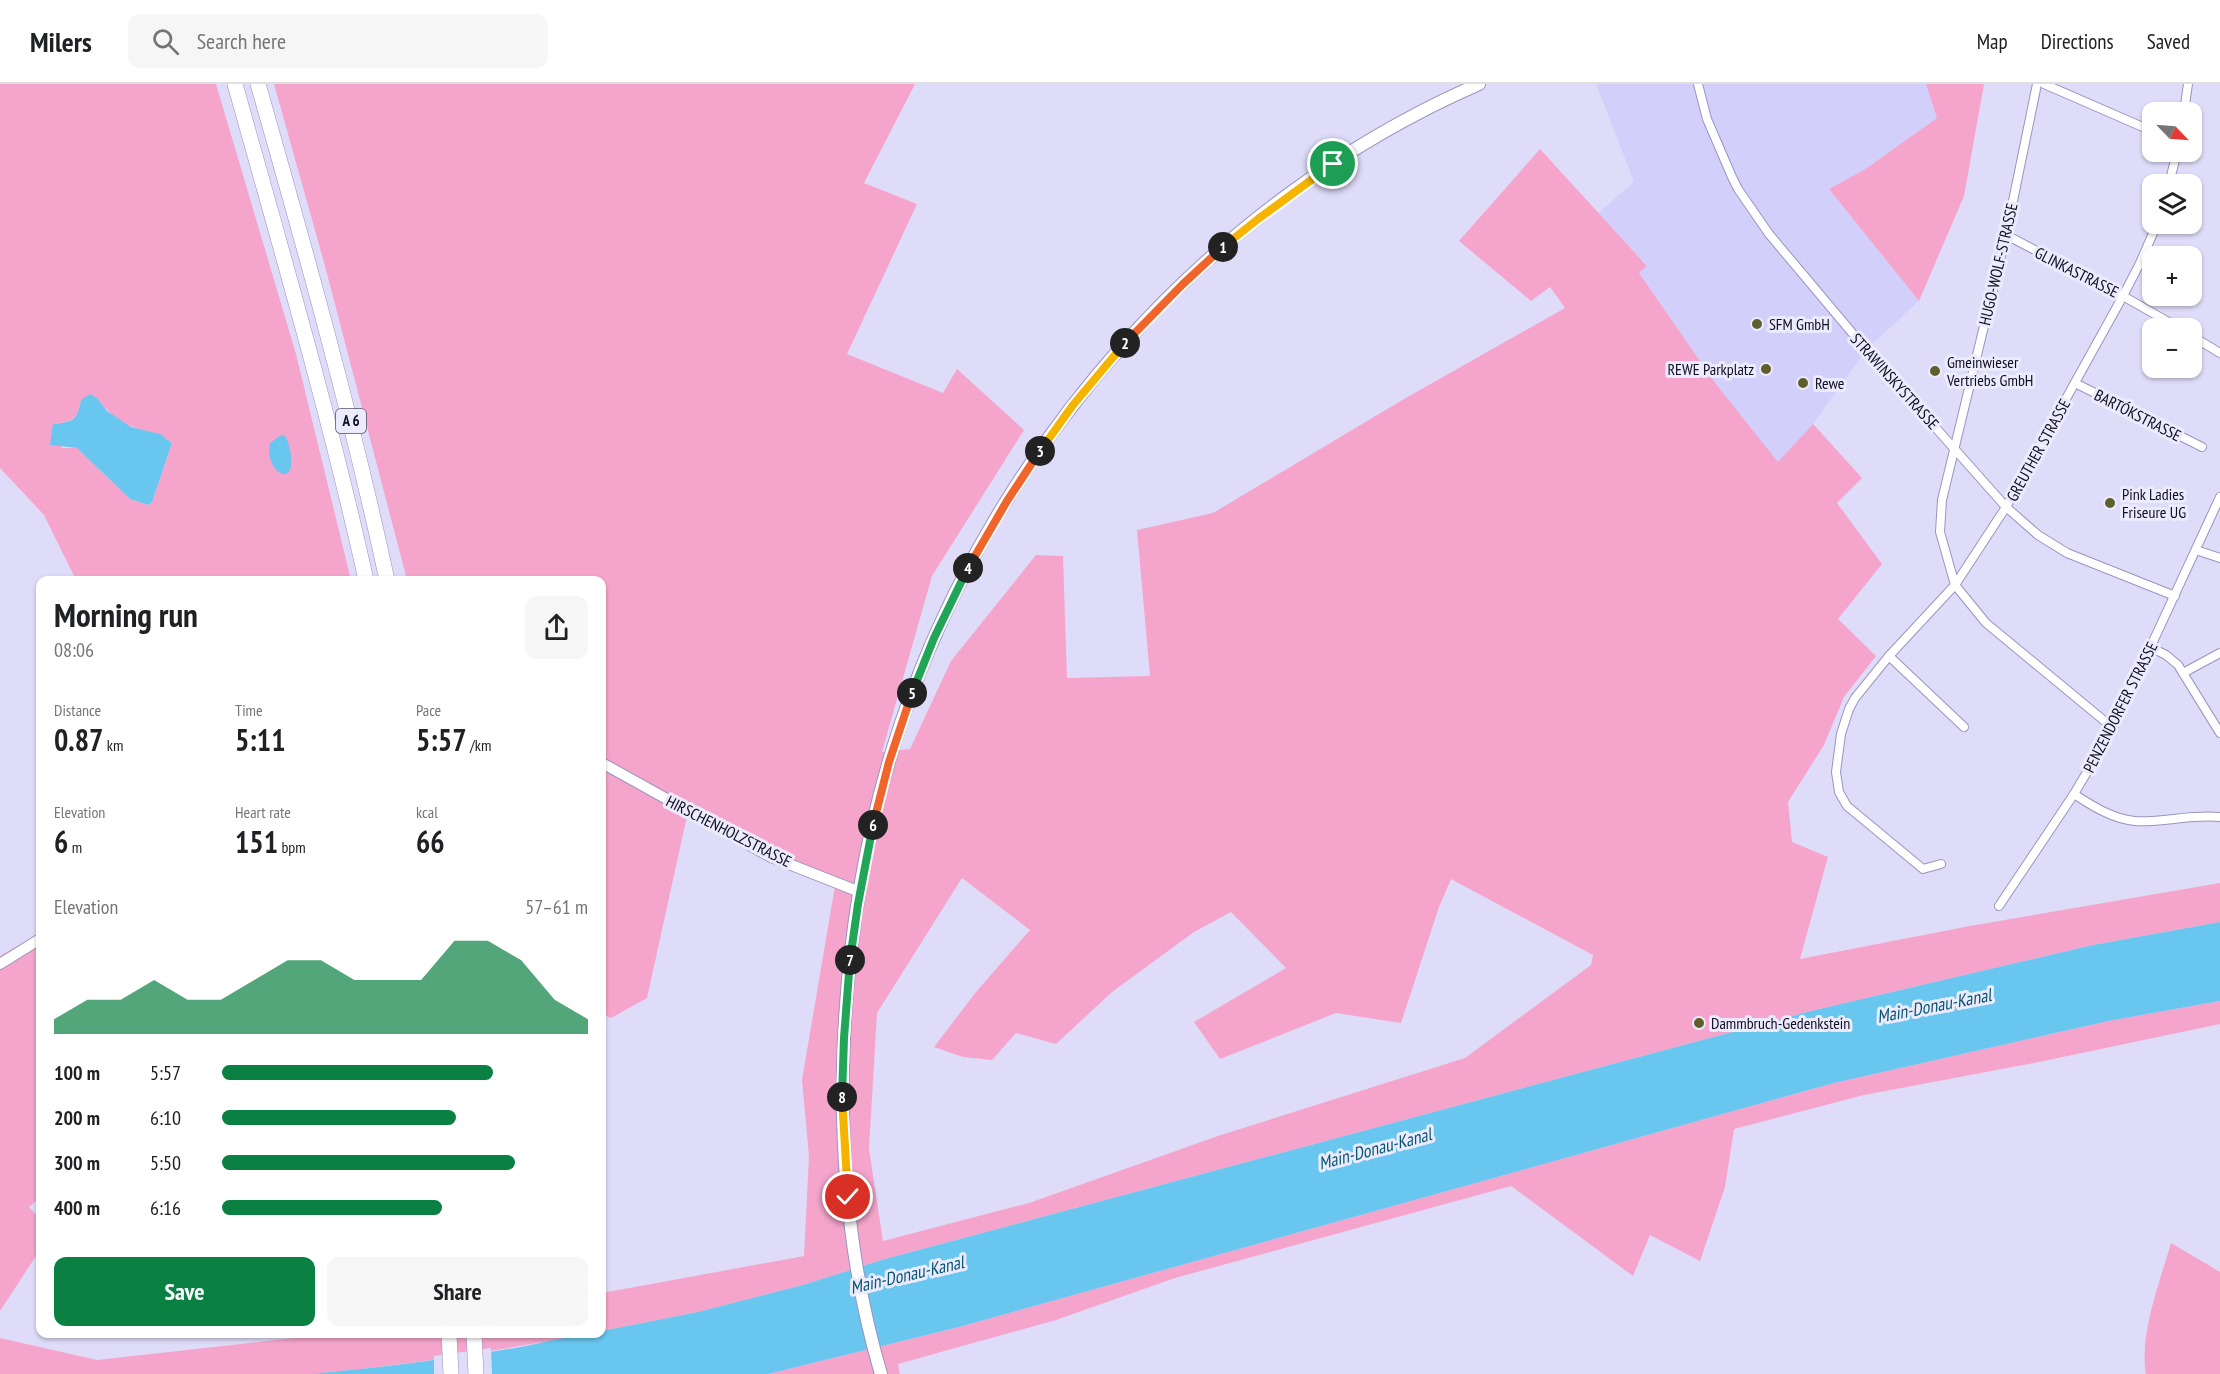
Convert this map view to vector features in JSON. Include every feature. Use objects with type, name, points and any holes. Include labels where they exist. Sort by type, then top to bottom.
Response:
[{"type":"highway","name":"A 6","points":[[236,84],[334,438],[365,576]]},
{"type":"highway","name":"A 6","points":[[258,84],[332,347],[386,576]]},
{"type":"highway","points":[[449,1338],[451,1374]]},
{"type":"highway","points":[[474,1338],[476,1374]]},
{"type":"main road","points":[[880,1373],[854,1240],[846,1172],[842,1095],[847,993],[860,892],[870,838],[889,762],[905,712],[934,638],[998,515],[1034,459],[1073,405],[1148,319],[1200,267],[1258,219],[1327,168],[1391,128],[1479,84]]},
{"type":"street","name":"STRAWINSKYSTRASSE","points":[[1698,84],[1707,119],[1732,177],[1765,228],[1864,347],[2006,507],[2038,535],[2067,553],[2175,596]]},
{"type":"street","name":"HUGO-WOLF-STRASSE","points":[[2037,84],[2006,235],[1942,500],[1940,532],[1955,585],[1986,623],[2113,728]]},
{"type":"street","points":[[2044,84],[2142,127]]},
{"type":"street","points":[[2185,102],[2188,84]]},
{"type":"street","name":"GREUTHER STRASSE","points":[[1941,864],[1923,869],[1847,806],[1839,792],[1836,772],[1844,721],[1855,698],[1889,656],[1955,585],[2006,507],[2123,296],[2153,234]]},
{"type":"street","name":"GLINKASTRASSE","points":[[2006,235],[2162,318]]},
{"type":"street","points":[[2202,342],[2220,353]]},
{"type":"street","name":"BARTÓKSTRASSE","points":[[2075,383],[2202,447]]},
{"type":"street","name":"PENZENDORFER STRASSE","points":[[1999,906],[2074,795],[2113,728],[2220,497]]},
{"type":"street","points":[[2196,550],[2220,558]]},
{"type":"street","points":[[2152,648],[2166,655],[2178,665],[2220,733]]},
{"type":"street","points":[[2183,673],[2220,652]]},
{"type":"street","points":[[1889,656],[1964,727]]},
{"type":"street","name":"HIRSCHENHOLZSTRASSE","points":[[606,765],[771,857],[860,892]]},
{"type":"street","points":[[2074,795],[2093,806],[2125,819],[2137,821],[2220,817]]},
{"type":"street","points":[[0,964],[36,942]]},
{"type":"shaded area","points":[[0,84],[216,84],[296,354],[350,576],[74,576],[44,515],[0,468]],"holes":[[[97,398],[122,422],[158,434],[172,443],[152,502],[148,505],[130,499],[77,448],[62,448],[53,424],[73,419],[78,412],[81,400]]]},
{"type":"shaded area","points":[[274,84],[915,84],[864,183],[917,204],[847,354],[943,393],[957,369],[1024,430],[932,576],[882,752],[910,749],[951,661],[1036,555],[1063,556],[1067,678],[1150,676],[1137,530],[1213,513],[1404,399],[1565,308],[1550,287],[1531,301],[1459,241],[1540,149],[1647,266],[1639,273],[1716,384],[1778,462],[1813,424],[1862,478],[1837,503],[1882,564],[1838,619],[1876,656],[1844,697],[1824,745],[1788,802],[1792,842],[1828,857],[1800,959],[1970,926],[2220,883],[2220,922],[2093,945],[1811,1011],[885,1259],[803,1285],[698,1312],[606,1330],[606,1292],[804,1256],[809,1156],[802,1080],[836,880],[773,854],[689,807],[647,998],[611,1018],[606,1016],[606,576],[406,576],[325,266]],"holes":[[[962,878],[1030,930],[976,992],[934,1047],[963,1057],[992,1060],[1016,1033],[1056,1044],[1112,992],[1194,932],[1231,912],[1286,968],[1194,1022],[1220,1059],[1336,1013],[1401,1023],[1439,907],[1451,879],[1593,955],[1591,965],[1465,1058],[1218,1136],[1029,1203],[883,1241],[869,1149],[877,1013]]]},
{"type":"shaded area","points":[[1596,84],[1926,84],[1937,118],[1864,170],[1829,189],[1919,301],[1867,349],[1813,424],[1778,463],[1716,384],[1639,273],[1647,265],[1598,213],[1634,182]]},
{"type":"shaded area","points":[[1926,84],[1984,84],[1964,196],[1919,301],[1829,189],[1864,170],[1937,118]]},
{"type":"shaded area","points":[[36,935],[36,1201],[29,1207],[36,1215],[36,1256],[0,1311],[0,956]]},
{"type":"shaded area","points":[[2220,1001],[2220,1024],[2034,1063],[1864,1095],[1734,1129],[1725,1187],[1700,1261],[1650,1235],[1633,1276],[1511,1186],[1175,1278],[1056,1320],[898,1364],[900,1374],[768,1374],[959,1327],[1834,1083],[2108,1021]]},
{"type":"shaded area","points":[[2171,1243],[2220,1272],[2220,1374],[2146,1374],[2145,1342],[2148,1325]]},
{"type":"shaded area","points":[[0,1338],[97,1360],[294,1338],[564,1338],[380,1367],[310,1374],[0,1374]]},
{"type":"water","points":[[90,394],[97,398],[107,411],[131,427],[160,434],[172,443],[152,502],[148,505],[130,499],[77,448],[50,445],[53,424],[73,419],[78,412],[81,400]]},
{"type":"water","points":[[281,435],[285,436],[291,456],[291,468],[288,473],[284,474],[275,468],[269,453],[270,443]]},
{"type":"water","name":"Main-Donau-Kanal","points":[[2220,922],[2220,1001],[2108,1021],[1834,1083],[959,1327],[768,1374],[310,1374],[413,1363],[515,1348],[564,1338],[606,1338],[606,1330],[698,1312],[803,1285],[885,1259],[1811,1011],[2093,945]]},
{"type":"pier","points":[[491,1348],[492,1374],[434,1374],[434,1356]]},
{"type":"place","name":"SFM GmbH","points":[[1757,324]]},
{"type":"place","name":"REWE Parkplatz","points":[[1766,369]]},
{"type":"place","name":"Gmeinwieser Vertriebs GmbH","points":[[1935,371]]},
{"type":"place","name":"Rewe","points":[[1803,383]]},
{"type":"place","name":"Pink Ladies Friseure UG","points":[[2110,503]]},
{"type":"place","name":"Dammbruch-Gedenkstein","points":[[1699,1023]]},
{"type":"route","points":[[848,1197],[842,1106],[844,1038],[849,964],[865,862],[898,733],[919,674],[948,607],[1020,479],[1054,430],[1114,355],[1220,250],[1333,164]]}]
